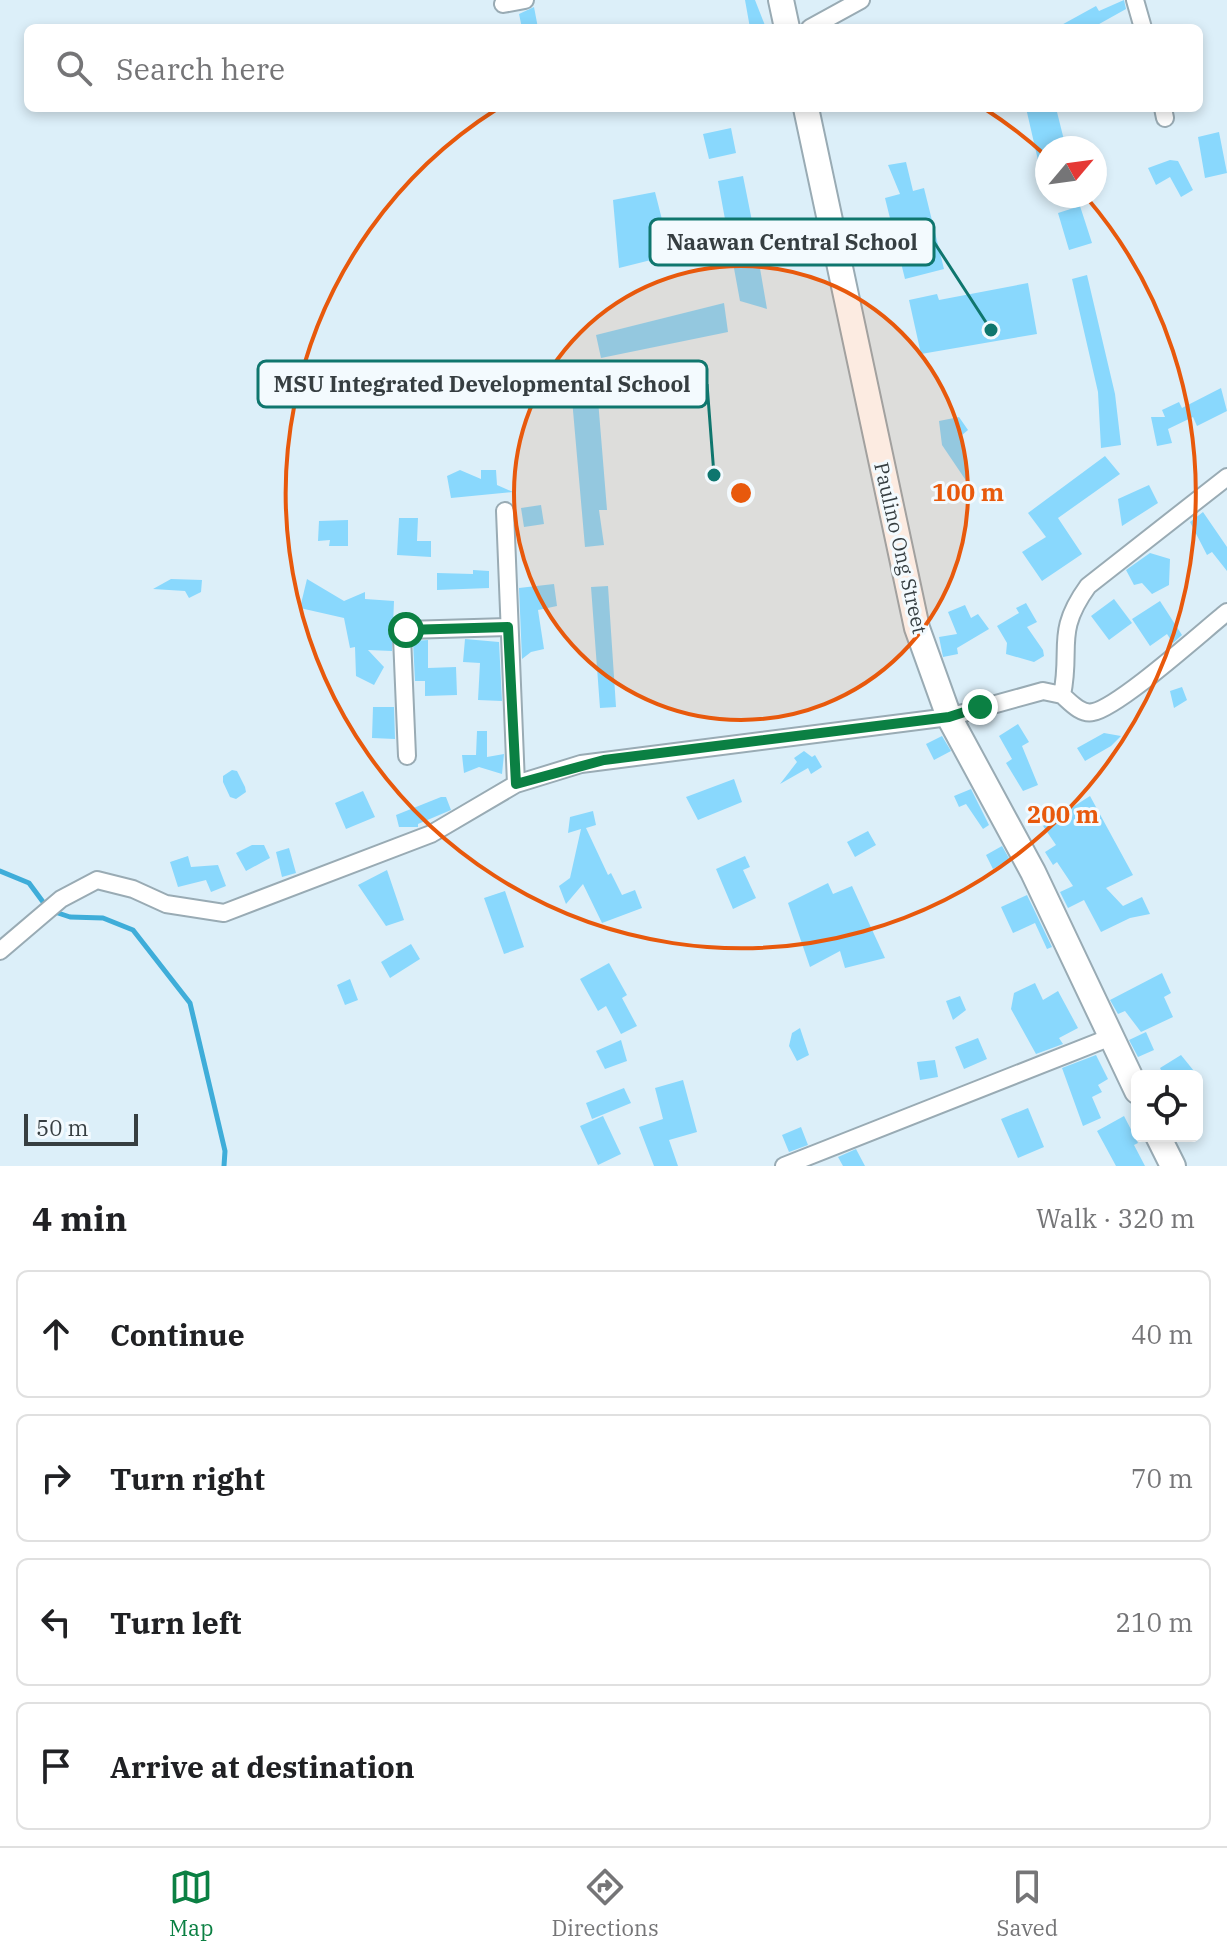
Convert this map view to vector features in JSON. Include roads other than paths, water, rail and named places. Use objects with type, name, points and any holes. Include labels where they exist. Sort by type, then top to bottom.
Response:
[{"type":"street","points":[[503,4],[525,0]]},
{"type":"street","points":[[781,0],[786,24]]},
{"type":"street","points":[[817,24],[861,0]]},
{"type":"street","points":[[1135,0],[1142,24]]},
{"type":"street","name":"Paulino Ong Street","points":[[807,112],[917,628],[949,717],[1033,872],[1131,1079]]},
{"type":"street","points":[[1062,695],[1064,629],[1074,606],[1088,586],[1227,477]]},
{"type":"street","points":[[505,511],[516,784]]},
{"type":"street","points":[[0,951],[36,917],[61,899],[97,880],[133,889],[166,904],[224,913],[431,834],[516,784],[593,762],[949,717],[1043,691],[1062,695],[1081,711],[1097,711],[1154,672],[1227,612]]},
{"type":"street","points":[[407,756],[402,637],[406,630],[508,627]]},
{"type":"street","points":[[784,1166],[1111,1037]]},
{"type":"street","points":[[1161,1142],[1173,1166]]},
{"type":"waterway","points":[[0,871],[29,883],[49,910],[70,917],[103,918],[133,930],[190,1003],[225,1151],[224,1166]]},
{"type":"place","name":"Naawan Central School","points":[[991,330]]},
{"type":"place","name":"MSU Integrated Developmental School","points":[[714,475]]}]
